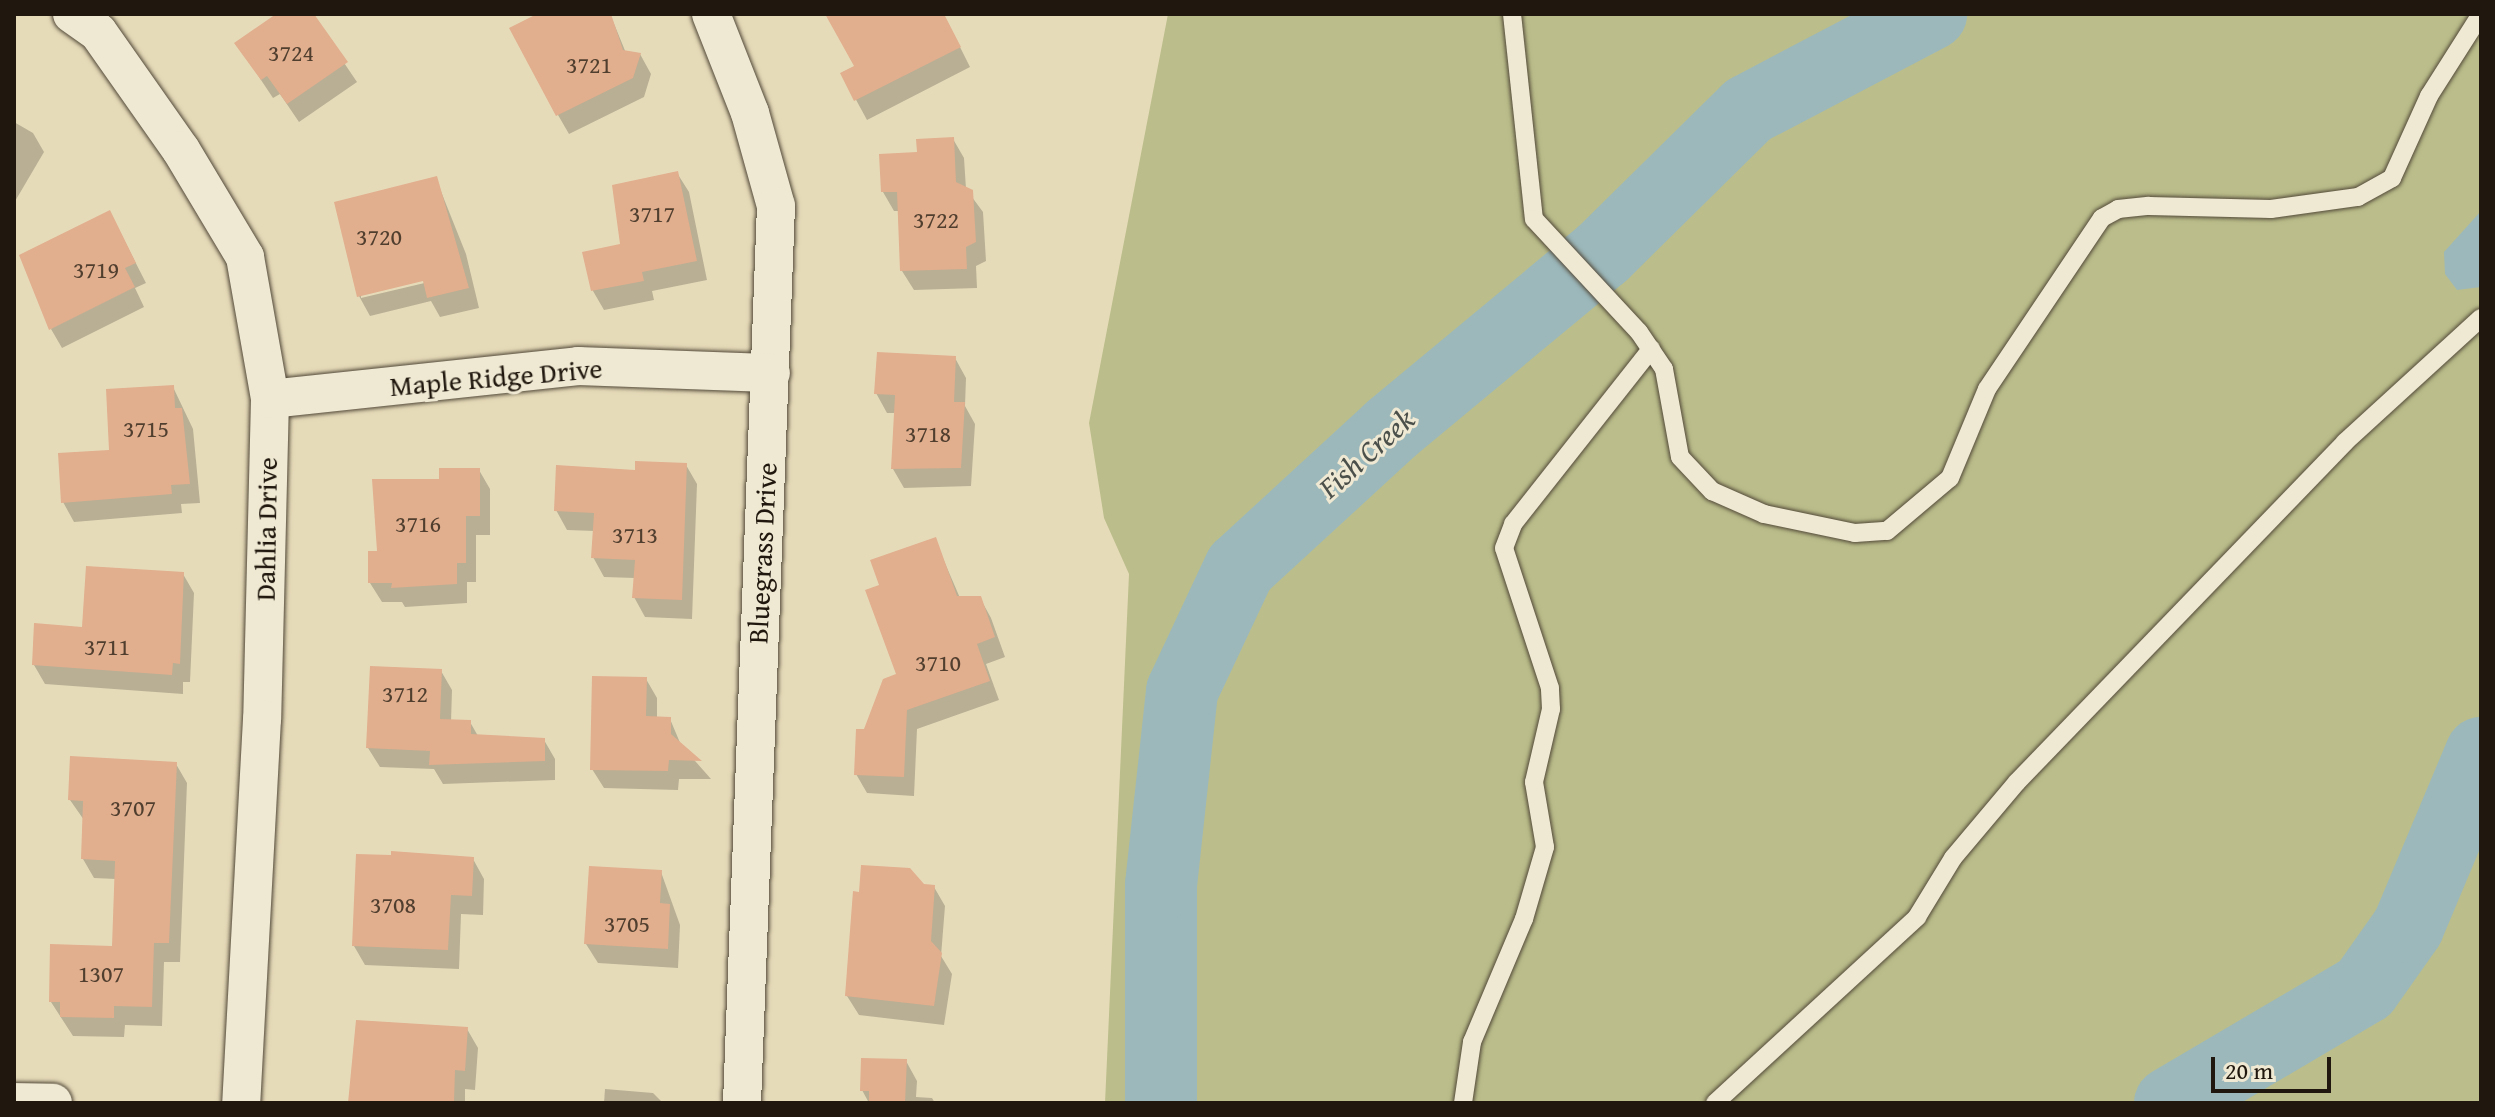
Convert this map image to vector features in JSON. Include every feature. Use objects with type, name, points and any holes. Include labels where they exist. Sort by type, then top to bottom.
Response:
[{"type":"street","name":"Dahlia Drive","points":[[72,14],[98,32],[181,150],[245,257],[270,399],[262,719],[241,1103]]},
{"type":"street","name":"Bluegrass Drive","points":[[711,14],[750,113],[776,206],[742,1103]]},
{"type":"street","name":"Maple Ridge Drive","points":[[270,399],[578,366],[771,373]]},
{"type":"street","points":[[14,1102],[53,1103]]},
{"type":"lane","points":[[1512,14],[1534,219],[1639,332],[1664,369],[1680,457],[1712,491],[1764,514],[1855,533],[1887,531],[1950,478],[1987,389],[2102,218],[2118,209],[2149,206],[2271,209],[2358,197],[2392,178],[2429,96],[2481,14]]},
{"type":"lane","points":[[1715,1103],[1917,917],[1953,858],[2017,782],[2345,442],[2481,318]]},
{"type":"lane","points":[[1463,1103],[1472,1042],[1524,919],[1545,847],[1534,782],[1551,709],[1550,688],[1504,548],[1513,524],[1651,349]]},
{"type":"green space","points":[[1168,14],[2481,14],[2481,1103],[1105,1103],[1129,574],[1104,518],[1089,423]]},
{"type":"water","points":[[2481,211],[2481,287],[2457,290],[2445,274],[2444,252]]},
{"type":"building","points":[[276,14],[314,14],[348,62],[287,104],[267,76],[261,80],[234,43]]},
{"type":"building","points":[[537,14],[611,14],[623,50],[641,53],[633,78],[556,116],[509,28]]},
{"type":"building","points":[[825,14],[944,14],[961,47],[854,101],[840,73],[854,66]]},
{"type":"building","points":[[954,137],[956,182],[973,190],[976,242],[966,247],[967,269],[900,271],[897,192],[881,192],[879,154],[917,152],[916,139]]},
{"type":"building","points":[[678,171],[697,261],[642,272],[644,281],[591,291],[582,252],[620,244],[612,185]]},
{"type":"building","points":[[437,176],[469,288],[427,298],[423,281],[357,297],[334,202]]},
{"type":"building","points":[[110,210],[136,263],[125,268],[135,287],[49,330],[19,255]]},
{"type":"building","points":[[877,352],[956,356],[954,402],[965,402],[961,468],[891,469],[895,395],[874,394]]},
{"type":"building","points":[[174,385],[175,408],[182,408],[190,484],[171,485],[172,494],[61,503],[58,453],[109,450],[106,389]]},
{"type":"building","points":[[635,461],[687,463],[682,600],[632,598],[635,560],[591,558],[594,513],[554,511],[556,465],[635,470]]},
{"type":"building","points":[[439,468],[480,468],[480,516],[466,516],[466,563],[457,563],[457,584],[391,588],[392,583],[368,583],[368,551],[377,551],[372,479],[439,479]]},
{"type":"building","points":[[936,537],[957,596],[981,596],[995,637],[977,644],[990,681],[907,710],[904,777],[854,775],[856,729],[864,729],[883,679],[896,674],[865,590],[879,585],[870,560]]},
{"type":"building","points":[[86,566],[184,572],[180,664],[173,663],[172,675],[32,665],[34,623],[82,627]]},
{"type":"building","points":[[370,666],[442,669],[440,719],[471,720],[471,734],[545,738],[545,761],[429,765],[430,751],[366,748]]},
{"type":"building","points":[[592,676],[647,677],[646,716],[671,717],[671,734],[702,761],[669,760],[668,771],[590,770]]},
{"type":"building","points":[[70,756],[177,762],[169,943],[154,943],[152,1007],[114,1006],[114,1018],[60,1017],[60,1002],[49,1002],[50,944],[112,946],[115,861],[81,859],[83,801],[68,800]]},
{"type":"building","points":[[391,851],[474,857],[472,896],[451,895],[448,950],[352,946],[356,854],[391,855]]},
{"type":"building","points":[[861,865],[910,868],[924,884],[935,885],[931,941],[942,953],[934,1006],[845,996],[853,891],[859,892]]},
{"type":"building","points":[[589,866],[662,870],[660,903],[670,904],[668,949],[584,944]]},
{"type":"building","points":[[356,1020],[468,1027],[465,1071],[455,1070],[454,1103],[348,1103]]},
{"type":"building","points":[[861,1058],[907,1059],[905,1103],[869,1103],[869,1091],[860,1091]]},
{"type":"waterway","name":"Fish Creek","points":[[1161,1103],[1161,885],[1182,691],[1240,568],[1391,429],[1602,254],[1748,110],[1931,14]]},
{"type":"waterway","points":[[2170,1103],[2365,988],[2408,927],[2481,753]]}]
